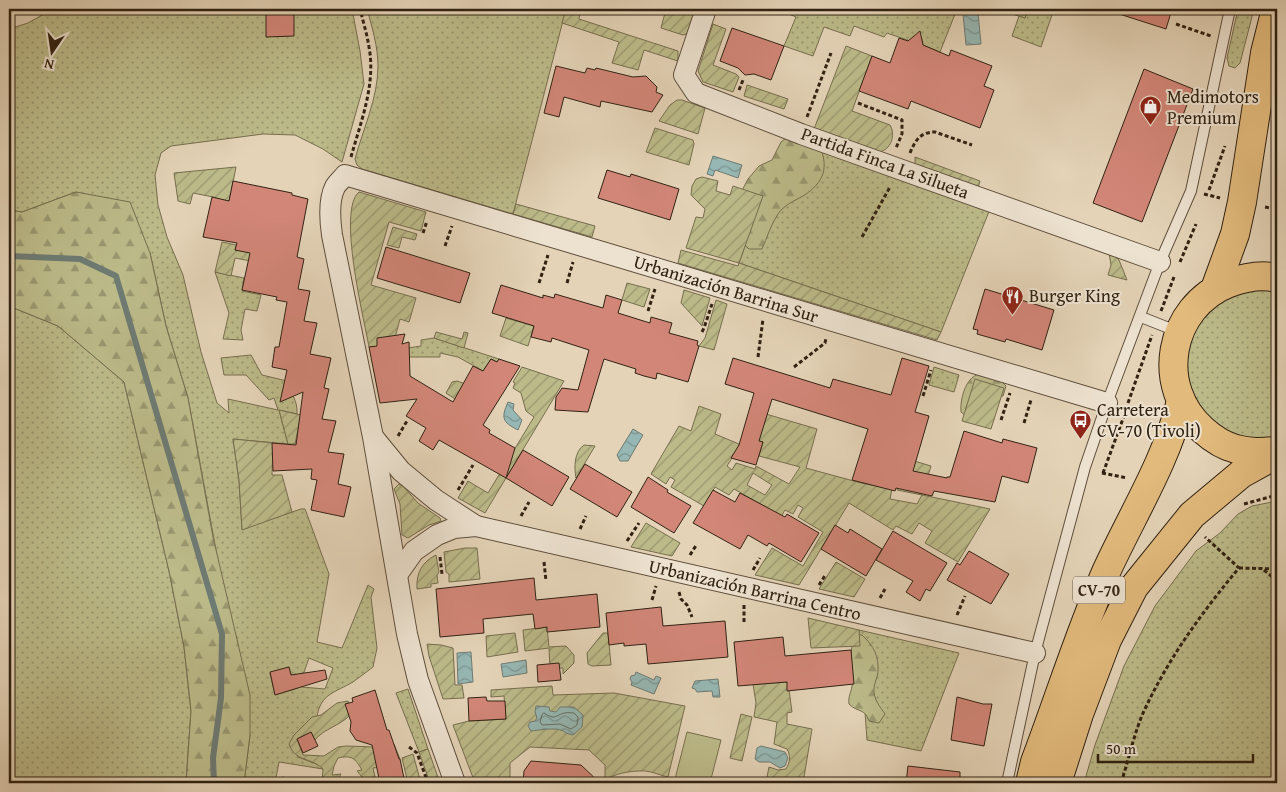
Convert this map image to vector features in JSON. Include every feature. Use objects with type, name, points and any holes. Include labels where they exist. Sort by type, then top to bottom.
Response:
[{"type":"main road","name":"CV-70","points":[[1215,288],[1235,234],[1242,202],[1265,53],[1276,9]]},
{"type":"main road","name":"CV-70","points":[[1277,278],[1242,278],[1215,288],[1193,307],[1179,332],[1173,355],[1174,378],[1181,401],[1194,422],[1213,438],[1235,449],[1260,453],[1277,452]]},
{"type":"main road","name":"CV-70","points":[[1030,783],[1035,762],[1089,616],[1106,573],[1172,430],[1181,401]]},
{"type":"main road","name":"CV-70","points":[[1057,783],[1079,714],[1107,640],[1134,587],[1192,515],[1241,474],[1277,452]]},
{"type":"street","name":"Partida Finca La Silueta","points":[[706,9],[684,75],[696,93],[801,134],[1160,262]]},
{"type":"street","name":"Urbanización Barrina Sur","points":[[345,175],[1107,403]]},
{"type":"street","name":"Urbanización Barrina Centro","points":[[345,175],[335,187],[332,197],[331,223],[373,437],[397,575]]},
{"type":"street","name":"Urbanización Barrina Centro","points":[[373,437],[401,471],[436,500],[476,526]]},
{"type":"street","name":"Urbanización Barrina Centro","points":[[397,575],[414,551],[437,535],[454,528],[476,526],[1035,653]]},
{"type":"street","points":[[397,575],[407,634],[418,680],[455,783]]},
{"type":"lane","points":[[1007,783],[1035,653],[1086,468],[1107,403],[1141,317],[1160,262],[1191,191],[1230,9]]},
{"type":"lane","points":[[1141,317],[1179,332]]},
{"type":"path","points":[[345,175],[365,110],[371,72],[370,47],[360,9]]},
{"type":"path","points":[[1176,24],[1223,40]]},
{"type":"path","points":[[801,134],[831,53]]},
{"type":"path","points":[[858,103],[902,120],[898,168]]},
{"type":"path","points":[[862,237],[898,168],[917,138],[928,132],[935,132],[972,145]]},
{"type":"path","points":[[539,283],[554,238]]},
{"type":"path","points":[[702,332],[718,287]]},
{"type":"path","points":[[758,357],[767,302]]},
{"type":"path","points":[[794,367],[825,343],[832,321]]},
{"type":"path","points":[[923,396],[937,352]]},
{"type":"path","points":[[1001,420],[1015,376]]},
{"type":"path","points":[[448,508],[473,465]]},
{"type":"path","points":[[1241,505],[1277,495]]},
{"type":"path","points":[[1199,532],[1239,568],[1277,569]]},
{"type":"path","points":[[1121,783],[1144,712],[1172,658],[1217,595],[1239,568]]},
{"type":"path","points":[[1263,570],[1277,581]]},
{"type":"path","points":[[683,574],[679,595],[687,605],[692,617]]},
{"type":"path","points":[[409,747],[416,753],[428,783]]},
{"type":"green space","points":[[53,9],[352,9],[364,84],[342,162],[323,149],[295,135],[263,134],[171,146],[161,153],[155,175],[158,205],[167,237],[183,275],[201,352],[217,403],[229,413],[228,399],[278,410],[274,398],[269,400],[246,375],[224,375],[221,358],[251,355],[262,375],[287,381],[296,404],[297,414],[279,410],[288,444],[233,439],[239,480],[242,529],[305,509],[329,574],[317,642],[342,648],[368,585],[374,589],[371,597],[377,648],[373,667],[353,682],[325,698],[317,717],[294,735],[298,757],[319,765],[323,769],[279,762],[275,783],[244,783],[250,735],[188,398],[166,326],[150,253],[76,192],[22,212],[9,210],[9,29],[28,23]],"holes":[[[309,658],[333,668],[325,689],[302,687],[302,678]],[[289,667],[291,675],[296,674],[298,688],[275,695],[270,673]]]},
{"type":"green space","points":[[367,9],[566,9],[513,214],[362,169],[357,165],[355,159],[376,90],[378,66],[377,52]]},
{"type":"green space","points":[[566,9],[581,9],[579,19],[678,51],[678,61],[644,50],[638,70],[612,63],[619,42],[562,23]]},
{"type":"green space","points":[[666,9],[698,9],[690,33],[683,35],[661,28]]},
{"type":"green space","points":[[785,9],[957,9],[940,52],[923,45],[922,39],[918,36],[913,37],[910,41],[887,33],[884,37],[854,26],[850,36],[824,27],[813,56],[784,46],[796,17],[784,12]]},
{"type":"green space","points":[[996,9],[1028,9],[1025,18]]},
{"type":"green space","points":[[1028,9],[1054,9],[1041,47],[1012,36],[1019,16],[1025,18]]},
{"type":"green space","points":[[1238,9],[1254,9],[1240,63],[1235,68],[1229,66],[1227,58]]},
{"type":"green space","points":[[713,24],[726,29],[713,65],[739,77],[733,92],[703,82],[698,71]]},
{"type":"green space","points":[[846,46],[872,56],[852,111],[890,125],[892,129],[891,142],[883,151],[879,152],[814,129]]},
{"type":"green space","points":[[747,85],[788,99],[784,109],[744,96]]},
{"type":"green space","points":[[677,100],[705,108],[698,134],[659,121],[670,105]]},
{"type":"green space","points":[[655,128],[693,140],[694,144],[689,165],[646,152]]},
{"type":"green space","points":[[791,134],[819,144],[824,160],[823,173],[810,191],[780,211],[773,222],[762,249],[749,249],[738,238],[736,202],[748,179],[759,166],[772,160],[781,142]]},
{"type":"green space","points":[[807,145],[990,209],[941,332],[739,263],[768,180]]},
{"type":"green space","points":[[915,157],[980,181],[978,188],[915,165]]},
{"type":"green space","points":[[236,167],[229,203],[193,193],[190,204],[178,201],[174,173]]},
{"type":"green space","points":[[702,177],[718,181],[716,191],[730,195],[733,186],[763,196],[739,263],[686,248],[696,217],[703,218],[705,209],[691,195],[692,186],[696,179]]},
{"type":"green space","points":[[76,192],[130,202],[150,253],[166,326],[188,398],[213,537],[250,695],[250,735],[244,783],[186,783],[191,711],[184,647],[169,571],[124,382],[58,326],[9,306],[9,210],[22,212]]},
{"type":"green space","points":[[359,192],[426,212],[421,231],[389,222],[371,285],[416,298],[409,322],[400,319],[393,345],[369,347],[351,242],[353,203]]},
{"type":"green space","points":[[516,204],[595,226],[592,237],[513,214]]},
{"type":"green space","points":[[393,227],[417,234],[415,240],[402,237],[399,248],[387,245]]},
{"type":"green space","points":[[222,242],[236,245],[235,250],[247,252],[248,248],[256,262],[235,258],[231,276],[215,272]]},
{"type":"green space","points":[[681,250],[738,266],[739,263],[941,332],[937,340],[678,263]]},
{"type":"green space","points":[[1111,252],[1119,260],[1127,280],[1108,275],[1111,265],[1109,253]]},
{"type":"green space","points":[[215,272],[244,278],[242,291],[261,295],[257,311],[245,309],[241,330],[243,340],[223,339],[229,313]]},
{"type":"green space","points":[[627,283],[650,289],[644,307],[622,300]]},
{"type":"green space","points":[[1265,289],[1277,292],[1277,442],[1245,442],[1208,422],[1190,392],[1185,357],[1191,337],[1198,324],[1212,308],[1227,298],[1245,292]]},
{"type":"green space","points":[[684,290],[710,298],[702,326],[681,303]]},
{"type":"green space","points":[[716,300],[727,304],[714,350],[699,346],[705,338]]},
{"type":"green space","points":[[9,306],[58,326],[124,382],[169,571],[184,647],[191,711],[186,783],[9,783]]},
{"type":"green space","points":[[506,318],[534,326],[528,346],[500,336]]},
{"type":"green space","points":[[436,332],[462,339],[464,332],[468,333],[464,348],[434,338]]},
{"type":"green space","points":[[434,338],[499,359],[497,362],[491,359],[483,371],[458,357],[440,353],[440,357],[409,357],[408,348],[421,346],[421,340]]},
{"type":"green space","points":[[522,367],[564,381],[485,513],[458,498],[468,481],[488,493],[534,417],[526,411],[521,393],[513,388],[515,383],[513,382]]},
{"type":"green space","points":[[934,367],[959,375],[954,392],[929,385]]},
{"type":"green space","points":[[980,372],[997,377],[1006,386],[1003,396],[992,398],[967,417],[961,412],[962,396],[970,380]]},
{"type":"green space","points":[[975,379],[1004,388],[991,429],[962,421]]},
{"type":"green space","points":[[457,381],[474,387],[473,411],[446,393],[452,382]]},
{"type":"green space","points":[[699,406],[721,414],[715,434],[739,444],[727,466],[732,470],[736,463],[755,469],[756,466],[789,484],[800,467],[759,456],[763,442],[751,439],[759,412],[817,429],[806,468],[861,483],[892,489],[890,499],[917,504],[922,495],[990,509],[958,562],[925,543],[932,531],[919,523],[912,534],[896,526],[893,530],[849,503],[799,585],[755,575],[772,548],[803,566],[823,532],[798,517],[803,508],[798,505],[793,514],[785,510],[778,522],[773,511],[734,489],[729,495],[715,487],[704,506],[671,487],[675,480],[670,477],[666,484],[651,474],[679,426],[691,431]],"holes":[[[753,473],[772,485],[765,495],[747,485]]]},
{"type":"green space","points":[[279,410],[301,415],[295,444],[288,444]]},
{"type":"green space","points":[[233,439],[273,443],[272,475],[282,475],[292,512],[242,530],[239,480]]},
{"type":"green space","points":[[584,445],[595,446],[576,478],[575,465],[577,456]]},
{"type":"green space","points":[[874,449],[931,466],[922,495],[897,490],[900,479]]},
{"type":"green space","points":[[399,484],[418,503],[440,518],[441,521],[429,525],[408,538],[402,535],[400,504],[394,489]]},
{"type":"green space","points":[[1277,501],[1277,783],[1084,783],[1095,745],[1124,666],[1155,606],[1196,551],[1220,533],[1238,514],[1252,506]]},
{"type":"green space","points":[[646,523],[680,543],[672,556],[631,547]]},
{"type":"green space","points":[[477,548],[480,579],[449,582],[444,552]]},
{"type":"green space","points":[[436,555],[439,572],[437,575],[438,583],[431,584],[431,587],[417,589],[421,569],[427,561]]},
{"type":"green space","points":[[836,562],[865,579],[854,597],[819,589]]},
{"type":"green space","points":[[808,618],[859,630],[860,646],[811,648]]},
{"type":"green space","points":[[547,627],[549,647],[566,646],[574,655],[574,663],[563,674],[563,668],[550,668],[549,648],[525,651],[523,630]]},
{"type":"green space","points":[[859,630],[959,653],[921,751],[867,740]]},
{"type":"green space","points":[[515,633],[518,652],[487,657],[486,636]]},
{"type":"green space","points":[[603,633],[608,633],[611,665],[592,666],[588,664],[587,653]]},
{"type":"green space","points":[[855,635],[862,635],[873,647],[877,656],[878,673],[874,692],[877,702],[885,714],[879,723],[869,721],[863,712],[849,704],[852,686],[852,647]]},
{"type":"green space","points":[[427,644],[453,648],[455,685],[462,685],[464,698],[443,699]]},
{"type":"green space","points":[[788,682],[792,712],[787,713],[787,724],[812,729],[803,783],[789,783],[767,777],[769,767],[778,770],[786,769],[789,754],[787,749],[774,744],[777,722],[754,717],[756,703],[753,684]]},
{"type":"green space","points":[[552,686],[553,695],[614,693],[685,706],[668,777],[647,771],[636,771],[615,775],[610,777],[605,783],[602,783],[605,781],[605,765],[589,750],[530,747],[510,763],[510,783],[475,783],[453,725],[469,721],[506,719],[504,696],[491,697],[491,690]]},
{"type":"green space","points":[[408,689],[428,749],[419,752],[396,693]]},
{"type":"green space","points":[[348,701],[351,714],[343,721],[318,736],[315,740],[311,732],[297,739],[303,755],[324,756],[338,747],[346,746],[374,747],[394,744],[400,759],[389,761],[390,766],[373,768],[375,783],[363,783],[362,777],[357,771],[362,770],[360,766],[353,758],[347,757],[338,758],[334,766],[332,775],[341,774],[336,783],[322,783],[323,769],[299,757],[289,744],[294,735],[312,717],[321,715],[337,703]]},
{"type":"green space","points":[[741,714],[752,717],[742,761],[730,758]]},
{"type":"green space","points":[[687,732],[721,740],[710,783],[674,783]]},
{"type":"green space","points":[[428,749],[440,783],[430,783],[419,752]]},
{"type":"green space","points":[[413,754],[421,783],[408,783],[402,758]]},
{"type":"green space","points":[[282,777],[315,783],[281,783]]},
{"type":"water","points":[[978,13],[981,44],[966,45],[963,14]]},
{"type":"water","points":[[713,156],[742,165],[738,178],[715,170],[713,176],[707,174]]},
{"type":"water","points":[[508,402],[514,404],[513,410],[522,420],[518,430],[504,419],[504,412]]},
{"type":"water","points":[[633,429],[643,435],[628,461],[620,461],[617,455]]},
{"type":"water","points":[[471,652],[473,682],[458,684],[457,653]]},
{"type":"water","points":[[526,660],[527,673],[503,677],[501,664]]},
{"type":"water","points":[[636,672],[654,680],[656,676],[661,678],[654,694],[631,685],[631,676],[635,675]]},
{"type":"water","points":[[718,679],[720,697],[713,697],[712,691],[697,692],[692,688],[695,681]]},
{"type":"water","points":[[536,706],[549,707],[550,711],[556,712],[560,707],[574,707],[583,715],[582,727],[573,735],[555,729],[531,731],[528,726],[530,722],[535,721],[537,718]]},
{"type":"water","points":[[761,746],[785,752],[788,758],[785,766],[780,768],[770,762],[759,762],[755,759],[757,748]]},
{"type":"building","points":[[266,9],[294,9],[294,36],[266,37]]},
{"type":"building","points":[[1113,9],[1172,9],[1166,29],[1113,12]]},
{"type":"building","points":[[732,28],[784,46],[771,80],[754,74],[745,75],[738,68],[720,61]]},
{"type":"building","points":[[920,31],[923,45],[949,56],[951,50],[992,66],[984,86],[994,90],[980,128],[911,101],[908,109],[859,91],[872,56],[890,63],[899,38],[908,41]]},
{"type":"building","points":[[556,66],[585,73],[587,68],[595,70],[596,68],[633,77],[646,76],[657,87],[656,92],[663,95],[652,112],[601,101],[600,107],[564,97],[559,117],[544,113]]},
{"type":"building","name":"Medimotors Premium","points":[[1144,69],[1193,89],[1142,222],[1093,203]]},
{"type":"building","points":[[607,170],[630,177],[631,174],[679,189],[670,220],[598,198]]},
{"type":"building","points":[[233,181],[292,193],[292,195],[308,199],[297,257],[304,259],[298,289],[310,291],[304,321],[317,323],[310,354],[331,358],[324,388],[329,389],[322,419],[336,421],[328,452],[344,454],[338,484],[351,487],[344,517],[311,510],[317,480],[311,479],[312,469],[273,471],[272,443],[296,445],[303,392],[280,402],[287,370],[272,367],[275,347],[279,347],[287,302],[276,300],[277,297],[242,290],[250,253],[235,250],[237,243],[203,237],[212,197],[229,201]]},
{"type":"building","points":[[386,247],[470,273],[460,303],[377,278]]},
{"type":"building","points":[[501,285],[543,298],[543,295],[554,298],[555,294],[603,308],[606,295],[622,300],[618,313],[650,323],[651,317],[672,323],[669,333],[698,341],[697,345],[699,346],[688,382],[657,373],[656,379],[644,376],[635,373],[636,369],[604,359],[588,412],[555,410],[556,397],[562,388],[578,390],[589,350],[552,338],[551,342],[531,337],[534,326],[492,313]]},
{"type":"building","name":"Burger King","points":[[985,289],[1054,310],[1042,350],[1006,339],[1005,342],[977,334],[978,330],[973,329]]},
{"type":"building","points":[[405,334],[402,344],[409,342],[410,376],[453,402],[473,366],[483,371],[491,359],[497,362],[499,359],[520,366],[483,425],[490,430],[489,433],[515,448],[506,478],[439,440],[433,450],[419,441],[426,428],[406,416],[417,399],[380,403],[369,347],[377,346],[377,338]]},
{"type":"building","points":[[733,358],[830,388],[833,379],[891,395],[902,358],[929,366],[915,412],[929,416],[913,471],[950,477],[964,431],[1002,443],[1003,439],[1037,448],[1028,483],[1002,476],[995,502],[934,491],[932,496],[896,488],[895,491],[852,480],[868,429],[772,399],[759,441],[763,442],[756,465],[731,458],[739,445],[754,393],[725,384]]},
{"type":"building","points":[[523,450],[569,477],[552,506],[506,478]]},
{"type":"building","points":[[585,464],[632,492],[617,517],[570,489]]},
{"type":"building","points":[[648,477],[668,490],[667,492],[691,506],[674,533],[631,507]]},
{"type":"building","points":[[713,490],[735,502],[740,493],[785,517],[787,514],[819,533],[801,562],[769,543],[767,546],[748,535],[740,549],[693,523]]},
{"type":"building","points":[[835,525],[848,533],[850,529],[882,549],[866,576],[821,549]]},
{"type":"building","points":[[893,531],[947,563],[930,591],[926,589],[920,601],[906,592],[913,581],[876,560]]},
{"type":"building","points":[[969,551],[1009,574],[991,604],[947,580],[957,563],[960,565]]},
{"type":"building","points":[[534,578],[536,600],[597,594],[600,627],[547,632],[547,627],[535,629],[533,614],[483,619],[484,633],[440,637],[436,589]]},
{"type":"building","points":[[661,607],[663,626],[725,621],[728,657],[648,664],[646,644],[624,646],[624,643],[609,645],[606,613]]},
{"type":"building","points":[[783,637],[785,656],[851,650],[854,684],[787,691],[787,682],[738,686],[734,642]]},
{"type":"building","points":[[559,663],[561,680],[538,682],[537,665]]},
{"type":"building","points":[[289,667],[291,675],[325,670],[327,679],[275,695],[270,672]]},
{"type":"building","points":[[375,690],[387,730],[389,730],[400,759],[405,783],[380,783],[372,745],[356,740],[350,731],[351,722],[345,704],[353,702],[352,698]]},
{"type":"building","points":[[486,697],[487,701],[505,701],[506,719],[469,721],[468,698]]},
{"type":"building","points":[[957,697],[983,704],[992,704],[984,746],[951,740]]},
{"type":"building","points":[[311,732],[318,746],[303,753],[297,739]]},
{"type":"building","points":[[531,761],[581,765],[600,783],[523,783],[524,771]]},
{"type":"building","points":[[908,766],[960,772],[960,783],[906,783]]},
{"type":"waterway","points":[[9,256],[80,259],[116,276],[222,634],[221,698],[213,758],[214,783]]},
{"type":"place","name":"Medimotors Premium","points":[[1151,126]]},
{"type":"place","name":"Burger King","points":[[1013,315]]},
{"type":"place","name":"Carretera CV-70 (Tivoli)","points":[[1081,439]]}]
